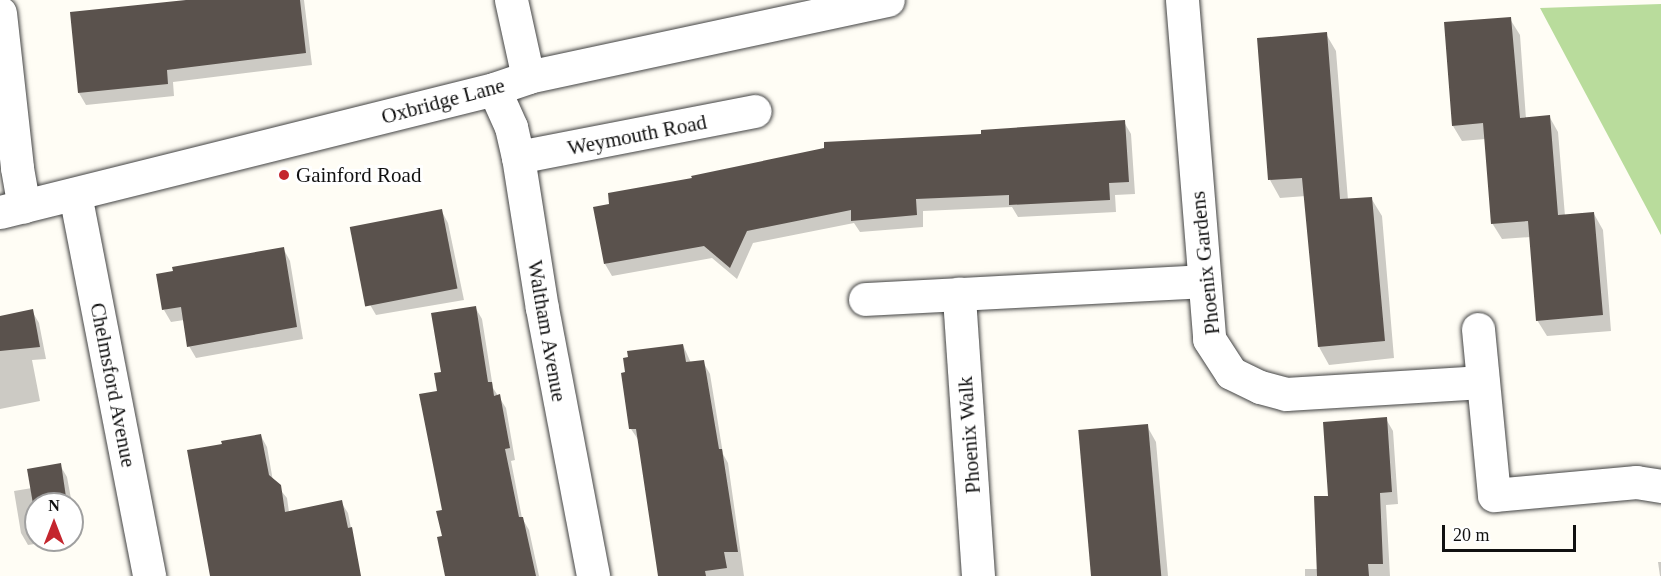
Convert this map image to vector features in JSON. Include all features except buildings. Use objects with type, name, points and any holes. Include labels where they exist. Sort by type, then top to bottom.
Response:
[{"type":"street","points":[[511,0],[528,77]]},
{"type":"street","name":"Oxbridge Lane","points":[[12,209],[494,89],[528,77],[888,0]]},
{"type":"street","name":"Phoenix Gardens","points":[[1182,0],[1209,339],[1231,373],[1260,387],[1286,394],[1483,382]]},
{"type":"street","points":[[0,13],[16,168],[12,209]]},
{"type":"street","name":"Waltham Avenue","points":[[494,89],[511,127],[518,157],[542,308],[593,576]]},
{"type":"street","name":"Weymouth Road","points":[[518,157],[755,111]]},
{"type":"street","name":"Chelmsford Avenue","points":[[75,194],[149,576]]},
{"type":"street","points":[[865,299],[1204,281]]},
{"type":"street","name":"Phoenix Walk","points":[[959,294],[978,576]]},
{"type":"street","points":[[1478,329],[1494,495],[1636,482],[1661,486]]},
{"type":"green space","points":[[1661,4],[1661,235],[1540,8]]},
{"type":"place","name":"Gainford Road","points":[[284,175]]}]
